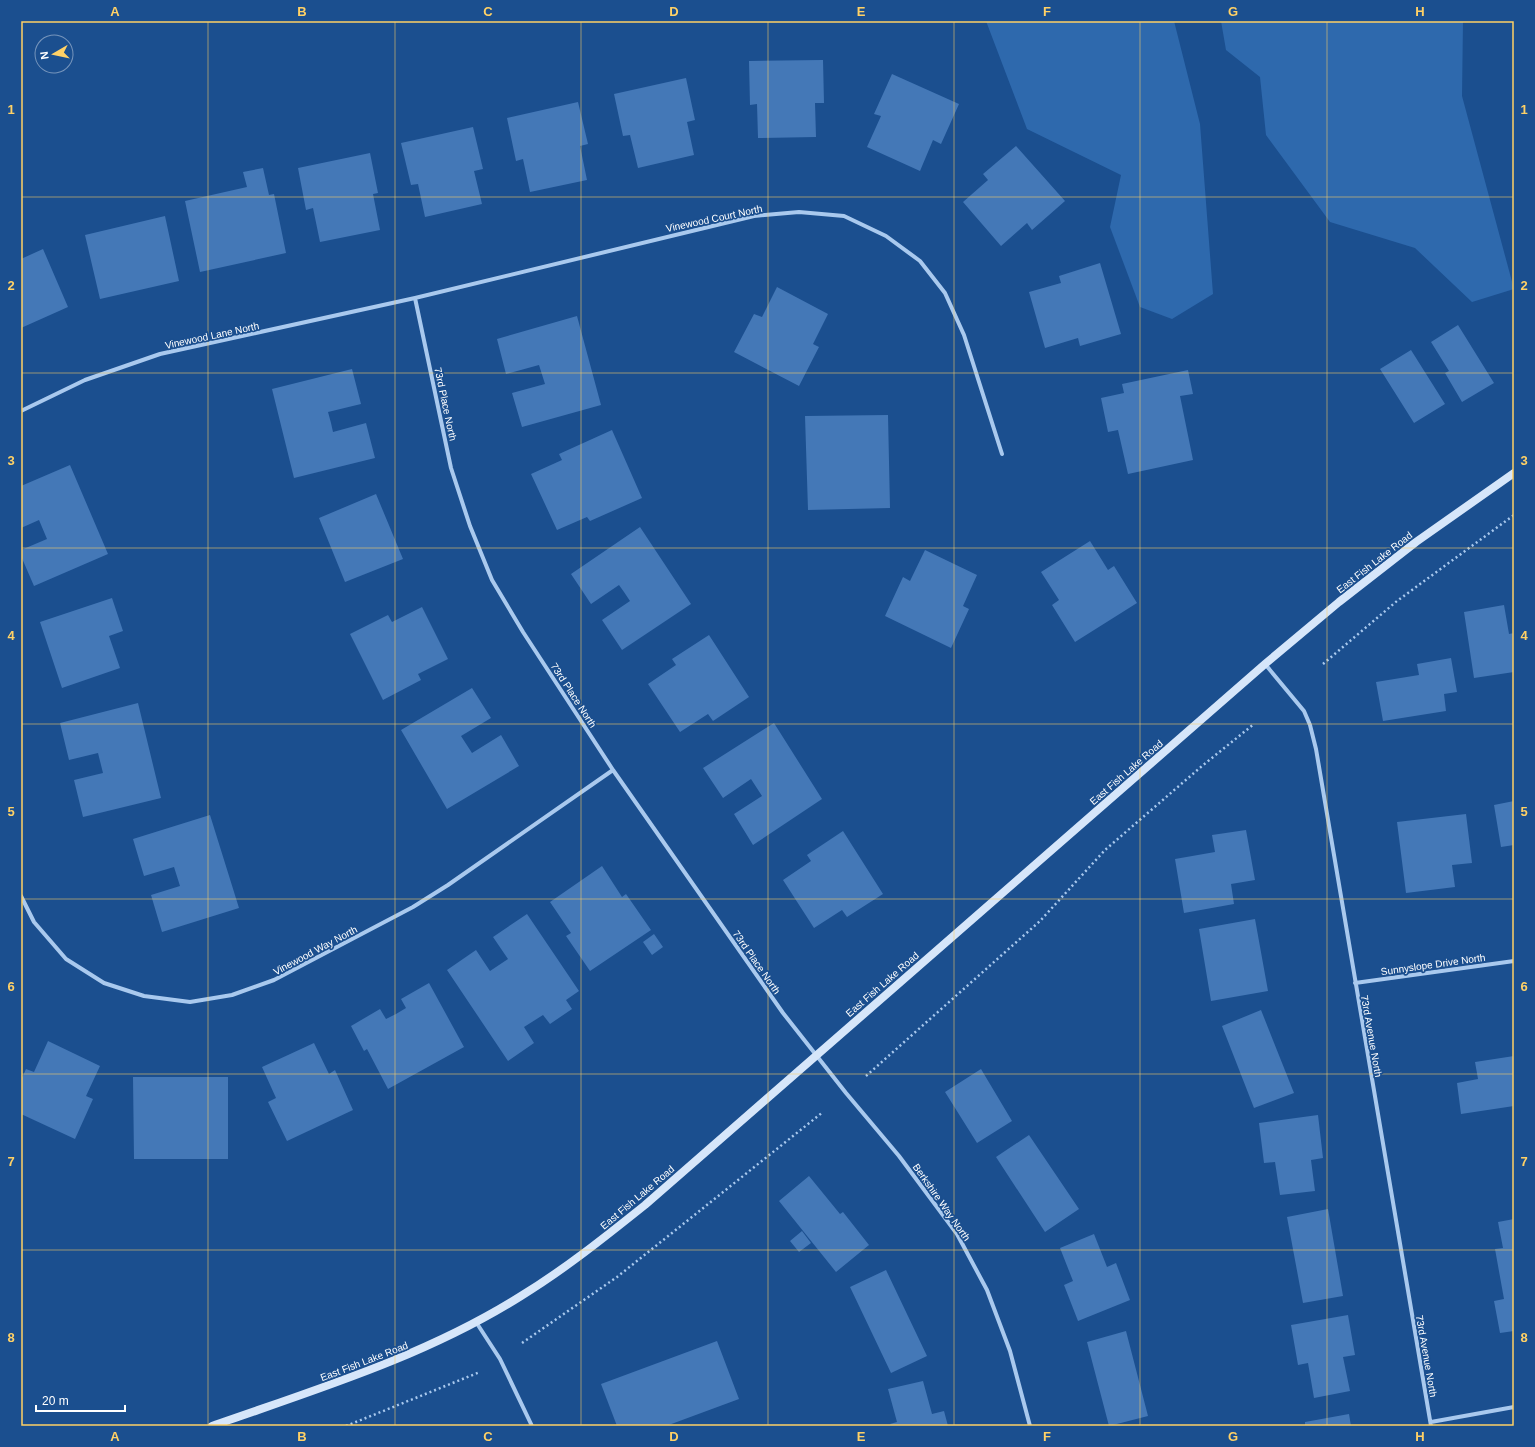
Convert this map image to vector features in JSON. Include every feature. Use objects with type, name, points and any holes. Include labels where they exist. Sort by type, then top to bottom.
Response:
[{"type":"street","name":"Vinewood Court North","points":[[414,298],[754,216],[799,212],[844,216],[886,236],[920,261],[944,293],[964,335],[1002,454]]},
{"type":"street","name":"Vinewood Lane North","points":[[21,410],[85,380],[160,354],[414,298]]},
{"type":"street","name":"73rd Place North","points":[[414,298],[452,468],[470,526],[492,580],[613,770],[783,1013],[816,1055]]},
{"type":"street","name":"East Fish Lake Road","points":[[212,1426],[375,1369],[476,1322],[521,1296],[592,1247],[645,1205],[1265,664],[1339,602],[1416,542],[1514,473]]},
{"type":"street","name":"73rd Avenue North","points":[[1265,664],[1304,711],[1310,724],[1316,749],[1431,1424]]},
{"type":"street","name":"Vinewood Way North","points":[[21,896],[34,922],[66,959],[104,983],[144,996],[190,1002],[232,995],[274,980],[413,907],[448,885],[613,770]]},
{"type":"street","name":"Sunnyslope Drive North","points":[[1355,983],[1514,961]]},
{"type":"street","name":"Berkshire Way North","points":[[816,1055],[899,1156],[957,1234],[987,1290],[1010,1351],[1030,1426]]},
{"type":"street","points":[[476,1322],[500,1359],[532,1426]]},
{"type":"street","points":[[1431,1424],[1514,1407]]},
{"type":"path","points":[[1323,664],[1397,602],[1514,515]]},
{"type":"path","points":[[866,1076],[1040,920],[1105,850],[1202,766],[1254,724]]},
{"type":"path","points":[[522,1343],[617,1277],[823,1112]]},
{"type":"path","points":[[346,1426],[480,1372]]},
{"type":"shaded area","points":[[986,21],[1174,21],[1200,124],[1213,294],[1172,319],[1140,307],[1110,227],[1121,175],[1027,129]]},
{"type":"shaded area","points":[[1221,21],[1463,21],[1462,96],[1514,289],[1472,302],[1415,248],[1330,222],[1266,135],[1260,77],[1226,50]]},
{"type":"building","points":[[823,60],[824,103],[815,103],[816,137],[758,138],[757,104],[750,105],[749,61]]},
{"type":"building","points":[[892,74],[959,104],[941,144],[933,140],[920,171],[867,147],[881,116],[874,114]]},
{"type":"building","points":[[686,78],[695,120],[687,122],[694,155],[638,168],[630,135],[623,136],[614,94]]},
{"type":"building","points":[[578,102],[588,144],[580,146],[587,180],[530,192],[523,159],[516,161],[507,118]]},
{"type":"building","points":[[473,127],[483,169],[474,171],[482,204],[425,217],[418,184],[411,185],[401,143]]},
{"type":"building","points":[[1016,146],[1065,201],[1032,230],[1027,223],[1001,246],[963,202],[988,180],[983,174]]},
{"type":"building","points":[[370,153],[378,193],[373,194],[380,230],[320,242],[313,208],[306,210],[298,168]]},
{"type":"building","points":[[263,168],[269,195],[274,194],[286,253],[200,272],[185,201],[247,187],[243,172]]},
{"type":"building","points":[[165,216],[179,281],[100,299],[85,235]]},
{"type":"building","points":[[43,249],[68,307],[21,328],[21,259]]},
{"type":"building","points":[[1100,263],[1121,334],[1080,346],[1078,338],[1045,348],[1029,292],[1061,283],[1059,276]]},
{"type":"building","points":[[777,287],[828,314],[813,344],[819,347],[799,386],[734,352],[754,314],[762,317]]},
{"type":"building","points":[[577,316],[601,405],[522,427],[512,393],[545,384],[539,365],[506,374],[497,339]]},
{"type":"building","points":[[1458,325],[1494,383],[1462,402],[1445,373],[1449,371],[1431,342]]},
{"type":"building","points":[[1411,350],[1445,404],[1414,423],[1380,369]]},
{"type":"building","points":[[352,369],[361,404],[328,412],[333,432],[366,423],[375,458],[294,478],[272,389]]},
{"type":"building","points":[[1188,370],[1193,394],[1180,396],[1193,460],[1128,474],[1118,430],[1108,432],[1101,398],[1124,393],[1122,384]]},
{"type":"building","points":[[888,415],[890,508],[808,510],[805,416]]},
{"type":"building","points":[[612,430],[642,498],[590,521],[587,517],[557,530],[531,474],[562,460],[559,454]]},
{"type":"building","points":[[70,465],[108,554],[34,586],[21,556],[21,550],[47,539],[39,520],[21,528],[21,486]]},
{"type":"building","points":[[376,494],[403,559],[345,582],[319,518]]},
{"type":"building","points":[[640,527],[691,604],[622,650],[602,620],[630,601],[624,592],[619,585],[591,604],[571,574]]},
{"type":"building","points":[[1090,541],[1108,570],[1114,566],[1137,603],[1075,642],[1052,605],[1059,600],[1041,572]]},
{"type":"building","points":[[925,550],[977,575],[963,606],[969,609],[951,648],[885,616],[903,577],[910,581]]},
{"type":"building","points":[[112,598],[123,631],[109,636],[120,668],[62,688],[40,622]]},
{"type":"building","points":[[1504,605],[1509,634],[1514,633],[1514,672],[1474,678],[1464,612]]},
{"type":"building","points":[[422,607],[448,659],[418,674],[421,680],[383,700],[350,634],[388,615],[392,622]]},
{"type":"building","points":[[709,635],[749,697],[713,721],[708,714],[680,732],[648,684],[676,665],[672,659]]},
{"type":"building","points":[[1451,658],[1457,692],[1444,694],[1446,711],[1383,721],[1376,682],[1419,675],[1417,664]]},
{"type":"building","points":[[472,688],[491,718],[461,736],[472,753],[501,735],[519,766],[447,809],[401,730]]},
{"type":"building","points":[[138,703],[161,798],[83,817],[74,780],[103,773],[98,753],[69,760],[60,723]]},
{"type":"building","points":[[774,723],[822,799],[753,845],[734,814],[762,796],[751,779],[723,798],[703,768]]},
{"type":"building","points":[[1514,801],[1514,845],[1501,847],[1494,805]]},
{"type":"building","points":[[1466,814],[1472,863],[1452,865],[1455,887],[1406,893],[1397,822]]},
{"type":"building","points":[[210,815],[239,908],[162,932],[151,895],[180,886],[174,867],[144,876],[133,839]]},
{"type":"building","points":[[1246,830],[1255,880],[1231,884],[1234,904],[1184,913],[1175,859],[1215,852],[1212,835]]},
{"type":"building","points":[[843,831],[883,894],[847,917],[842,910],[814,928],[783,880],[811,861],[807,855]]},
{"type":"building","points":[[602,866],[622,897],[626,894],[651,930],[590,971],[566,936],[571,933],[550,902]]},
{"type":"building","points":[[527,914],[579,991],[566,1000],[572,1009],[550,1024],[543,1015],[524,1027],[534,1043],[508,1061],[447,970],[476,950],[490,971],[508,959],[493,937]]},
{"type":"building","points":[[1255,919],[1268,991],[1211,1001],[1199,929]]},
{"type":"building","points":[[654,934],[663,947],[652,955],[643,942]]},
{"type":"building","points":[[429,983],[464,1047],[388,1089],[367,1049],[364,1051],[351,1026],[380,1009],[386,1019],[396,1014],[406,1008],[401,999]]},
{"type":"building","points":[[1261,1010],[1294,1093],[1254,1108],[1222,1026]]},
{"type":"building","points":[[48,1041],[100,1066],[86,1096],[93,1099],[75,1139],[21,1114],[21,1080],[26,1069],[34,1072]]},
{"type":"building","points":[[314,1043],[329,1074],[335,1070],[353,1110],[287,1141],[268,1102],[276,1098],[262,1067]]},
{"type":"building","points":[[1514,1056],[1514,1106],[1461,1114],[1457,1083],[1478,1079],[1475,1062]]},
{"type":"building","points":[[981,1069],[1012,1121],[977,1143],[945,1092]]},
{"type":"building","points":[[133,1077],[228,1077],[228,1159],[134,1159]]},
{"type":"building","points":[[1318,1115],[1323,1158],[1311,1160],[1315,1191],[1280,1195],[1275,1162],[1264,1163],[1259,1123]]},
{"type":"building","points":[[1029,1135],[1079,1209],[1045,1232],[996,1157]]},
{"type":"building","points":[[809,1176],[840,1214],[843,1212],[869,1245],[836,1272],[779,1201]]},
{"type":"building","points":[[1328,1209],[1343,1296],[1303,1303],[1287,1217]]},
{"type":"building","points":[[1514,1219],[1514,1331],[1500,1333],[1494,1301],[1504,1299],[1495,1249],[1503,1248],[1498,1222]]},
{"type":"building","points":[[802,1231],[811,1243],[799,1252],[790,1241]]},
{"type":"building","points":[[1094,1234],[1107,1267],[1116,1263],[1130,1300],[1078,1321],[1064,1285],[1073,1281],[1060,1248]]},
{"type":"building","points":[[886,1270],[927,1356],[891,1373],[850,1287]]},
{"type":"building","points":[[1348,1315],[1355,1355],[1343,1357],[1350,1391],[1314,1398],[1308,1363],[1298,1365],[1291,1325]]},
{"type":"building","points":[[1126,1331],[1148,1416],[1109,1426],[1087,1342]]},
{"type":"building","points":[[717,1341],[739,1399],[666,1426],[617,1426],[601,1384]]},
{"type":"building","points":[[923,1381],[932,1414],[944,1411],[948,1426],[891,1426],[890,1424],[897,1422],[888,1389]]},
{"type":"building","points":[[1349,1414],[1351,1426],[1305,1426],[1305,1422]]}]
